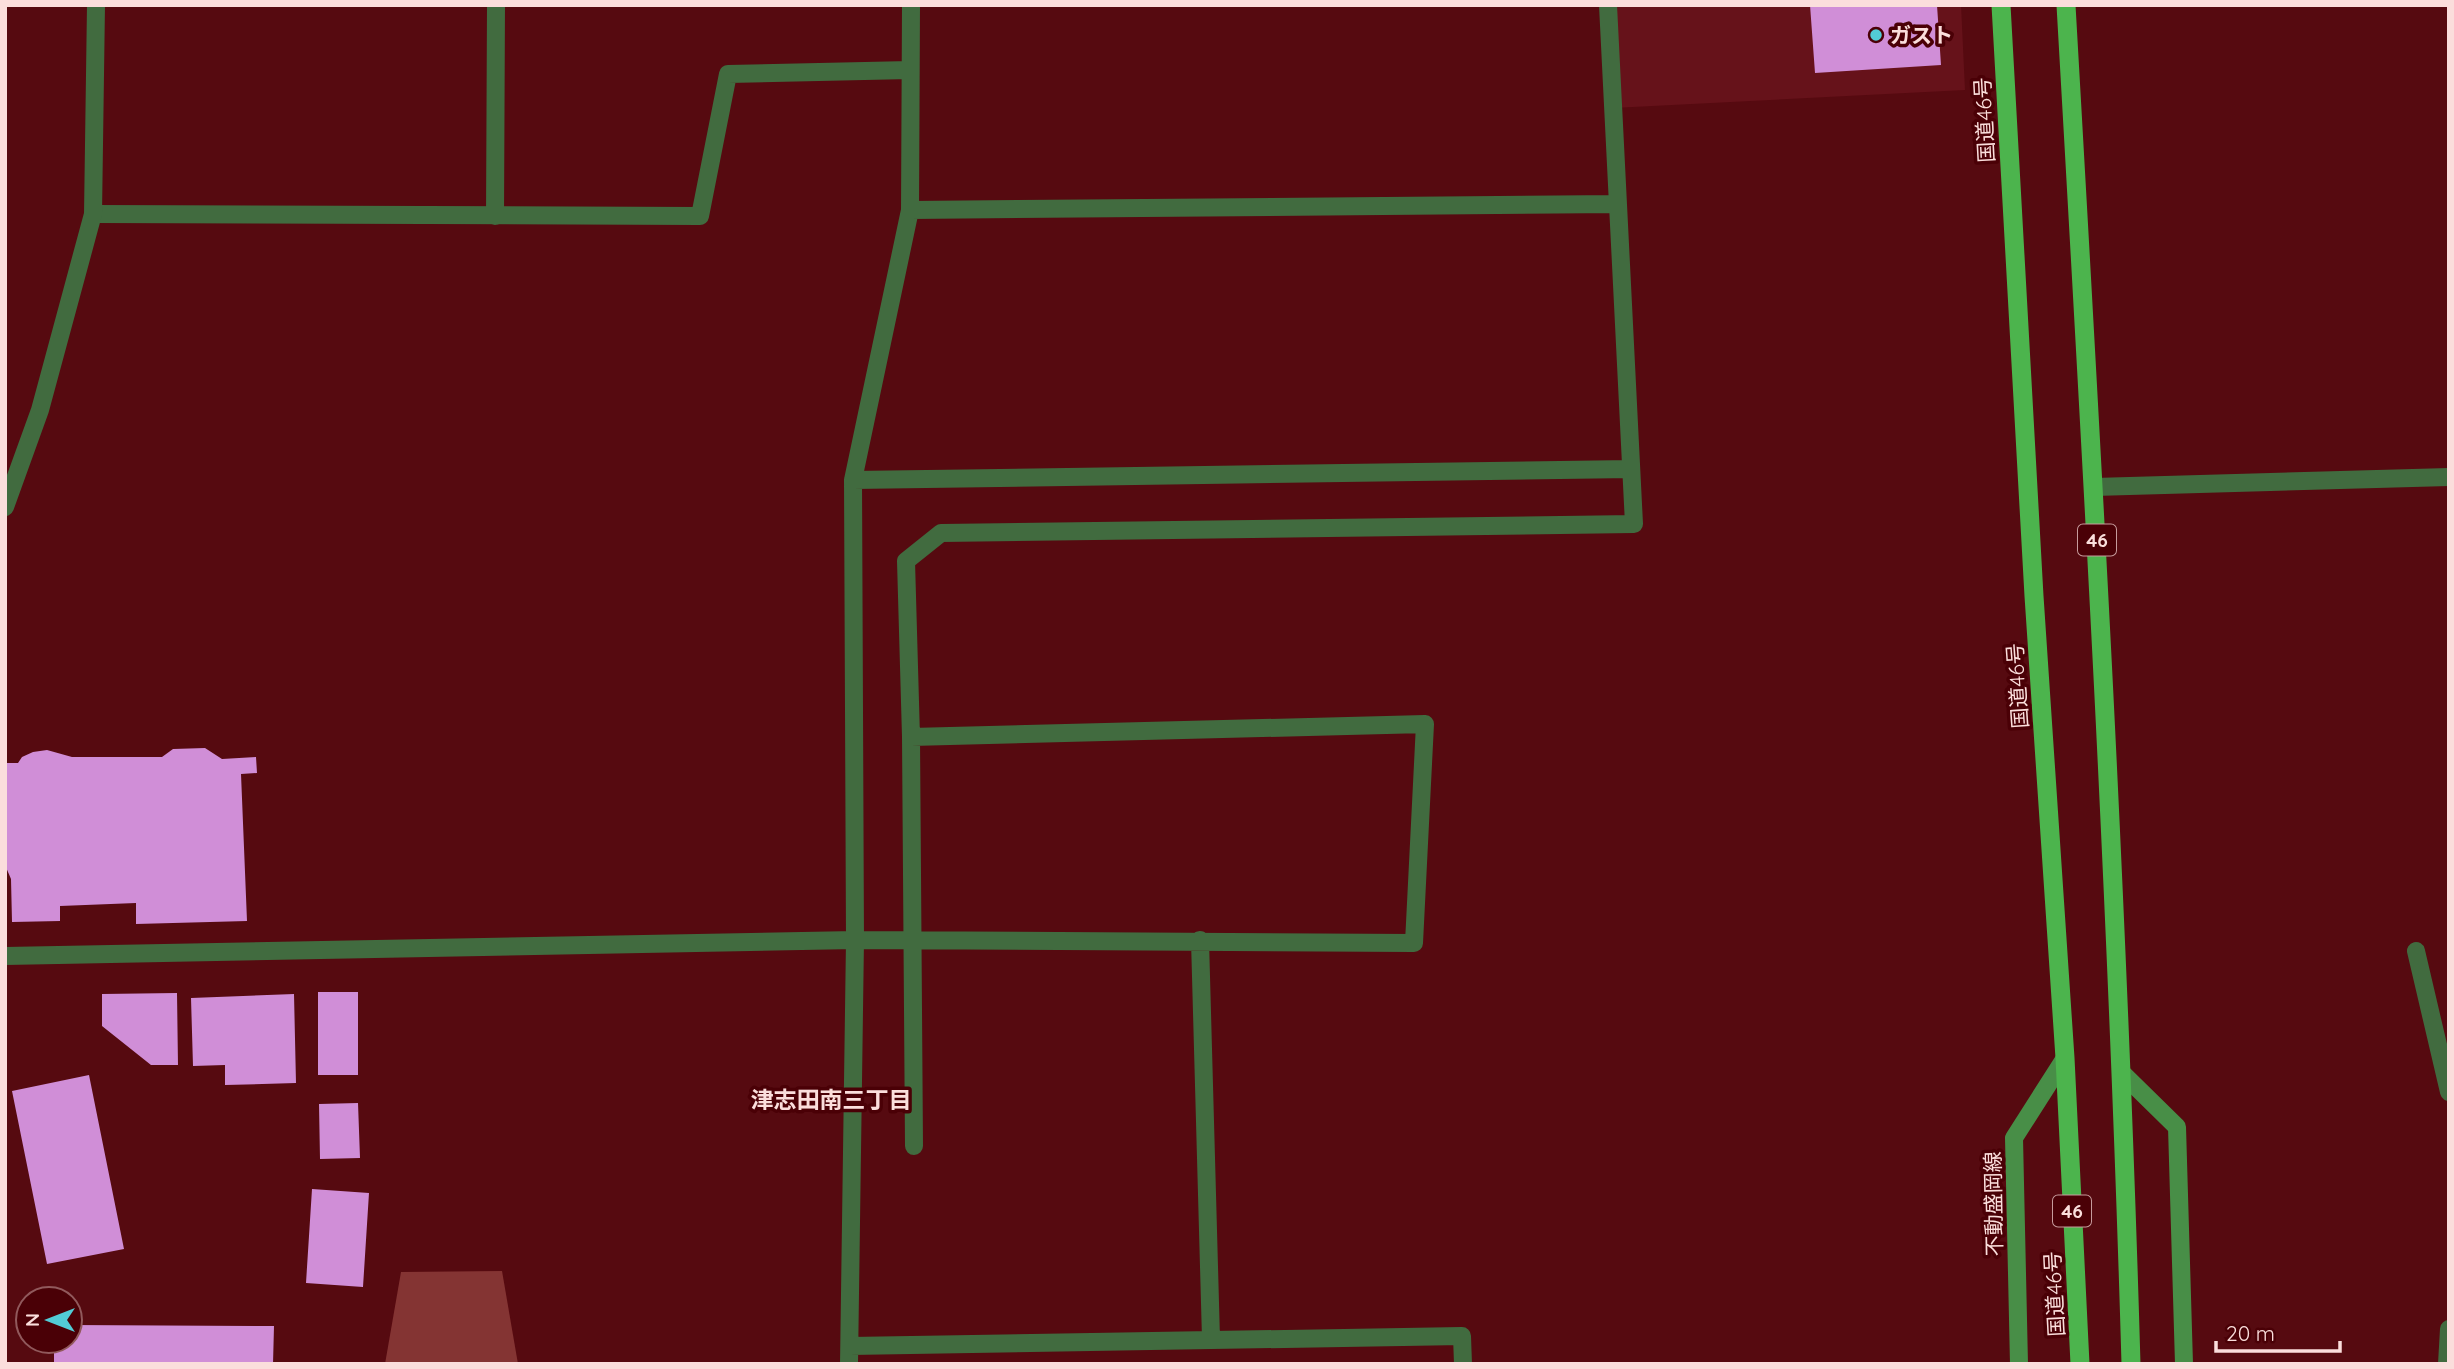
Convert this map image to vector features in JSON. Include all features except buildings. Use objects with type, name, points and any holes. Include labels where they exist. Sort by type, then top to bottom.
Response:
[{"type":"highway","name":"国道46号","points":[[2001,5],[2080,1364]]},
{"type":"highway","name":"46","points":[[2066,5],[2094,487],[2123,1074],[2131,1364]]},
{"type":"main road","name":"不動盛岡線","points":[[2019,1364],[2014,1138],[2064,1058]]},
{"type":"main road","points":[[2123,1074],[2177,1127],[2184,1364]]},
{"type":"street","points":[[5,507],[40,410],[93,214],[96,5]]},
{"type":"street","points":[[495,216],[496,5]]},
{"type":"street","points":[[911,5],[910,210],[853,480],[855,940],[849,1355],[1212,1339],[1462,1336],[1462,1364]]},
{"type":"street","points":[[914,1146],[911,737],[906,561],[941,533],[1634,524],[1608,5]]},
{"type":"street","points":[[93,214],[700,216],[728,74],[910,70]]},
{"type":"street","points":[[910,210],[1618,204]]},
{"type":"street","points":[[853,480],[1631,469]]},
{"type":"street","points":[[2094,487],[2449,477]]},
{"type":"street","points":[[5,956],[855,940],[1414,943],[1425,724],[911,737]]},
{"type":"street","points":[[1200,940],[1212,1339]]},
{"type":"street","points":[[2416,951],[2449,1092]]},
{"type":"street","points":[[2447,1364],[2449,1329]]},
{"type":"shaded area","points":[[1608,5],[1961,5],[1965,90],[1613,108]]},
{"type":"shaded area","points":[[502,1271],[518,1364],[385,1364],[401,1272]]},
{"type":"place","name":"ガスト","points":[[1876,35]]},
{"type":"district","name":"津志田南三丁目","points":[[831,1099]]}]
